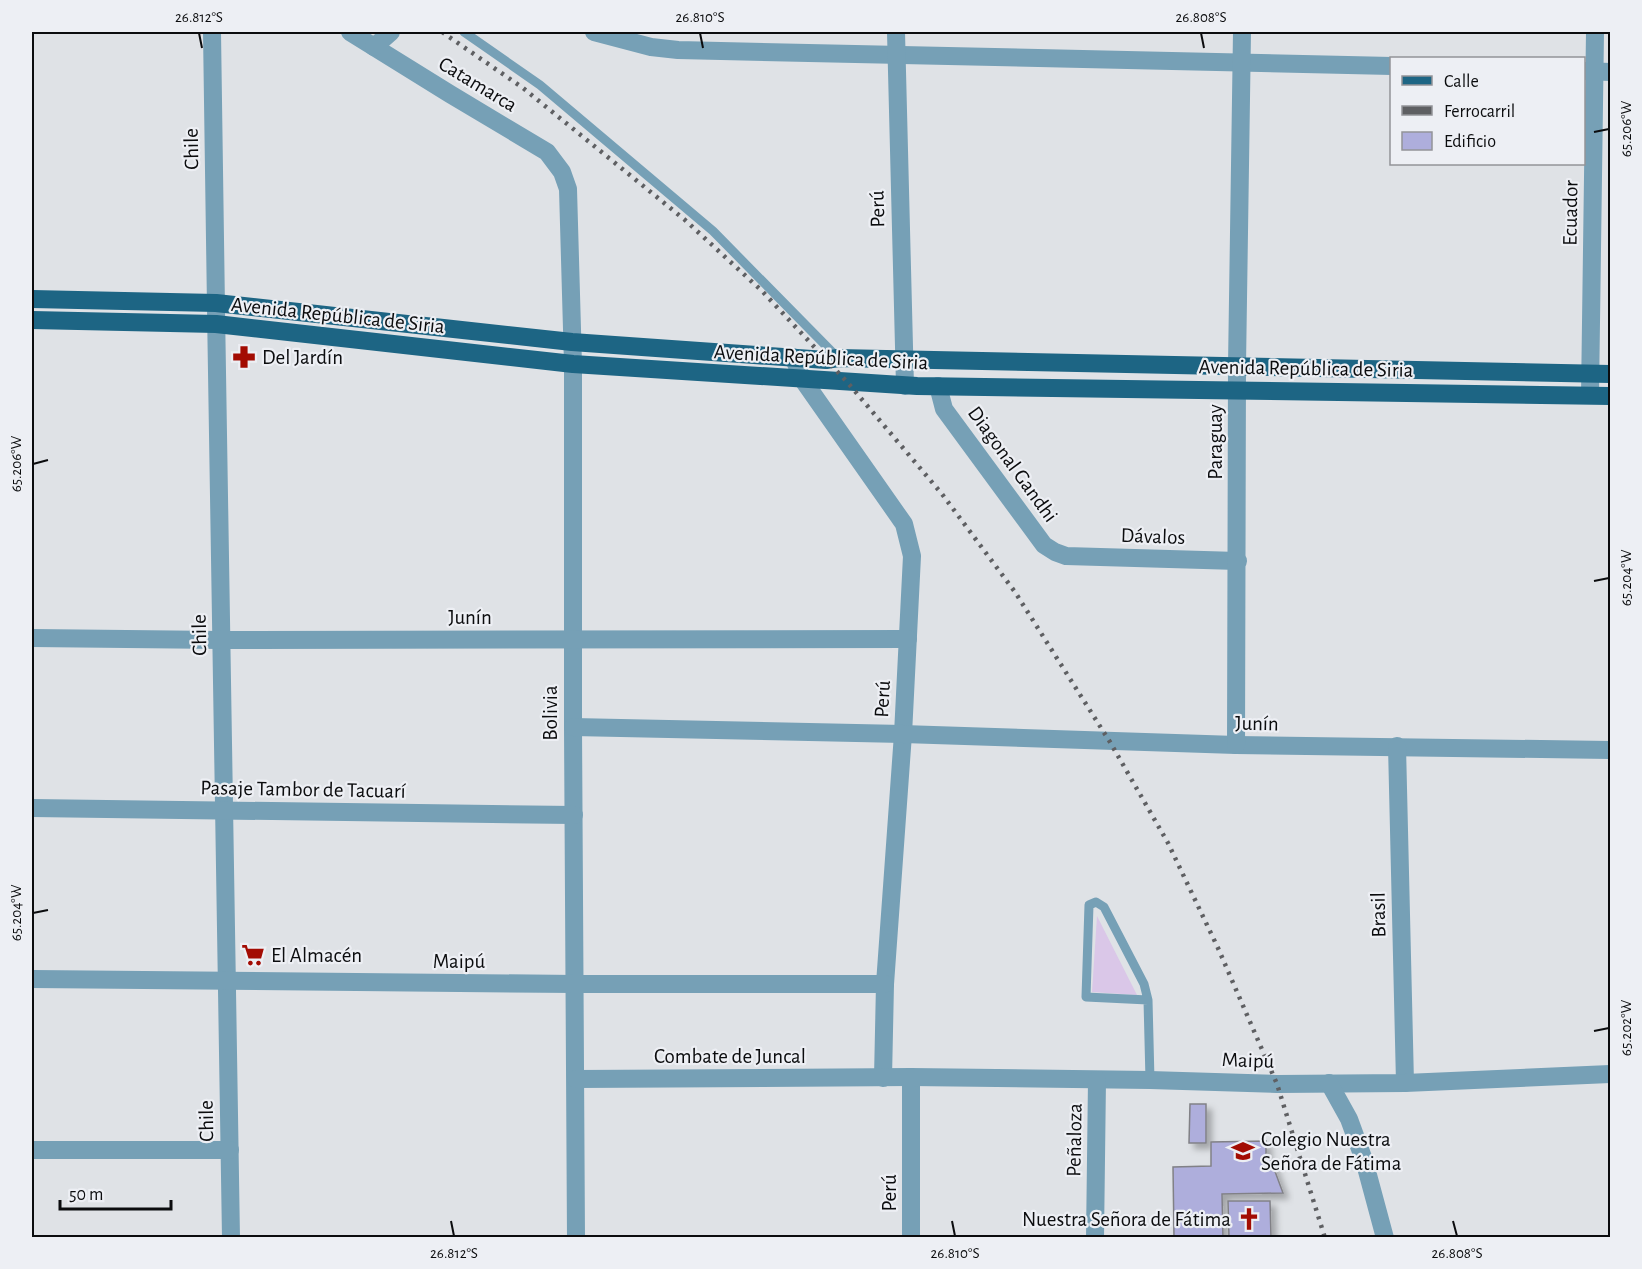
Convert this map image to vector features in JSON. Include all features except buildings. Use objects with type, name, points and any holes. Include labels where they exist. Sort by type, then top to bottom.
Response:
[{"type":"main road","name":"Avenida República de Siria","points":[[32,300],[216,303],[572,342],[826,360],[837,358],[1611,374]]},
{"type":"main road","name":"Avenida República de Siria","points":[[32,320],[216,324],[573,364],[905,386],[1611,396]]},
{"type":"street","name":"Chile","points":[[212,32],[225,810],[225,982],[231,1238]]},
{"type":"street","name":"Catamarca","points":[[350,32],[547,152],[562,172],[568,189]]},
{"type":"street","points":[[374,47],[391,32]]},
{"type":"street","points":[[594,32],[651,47],[678,50],[1390,66]]},
{"type":"street","name":"Perú","points":[[896,32],[905,386]]},
{"type":"street","name":"Paraguay","points":[[1236,745],[1237,366],[1242,32]]},
{"type":"street","name":"Ecuador","points":[[1590,395],[1596,71],[1594,32]]},
{"type":"street","name":"Bolivia","points":[[568,189],[573,364],[576,1238]]},
{"type":"street","name":"Perú","points":[[793,357],[803,380],[904,524],[912,556],[903,734],[885,984],[883,1078]]},
{"type":"street","name":"Diagonal Gandhi","points":[[938,386],[944,409],[1044,545],[1066,556]]},
{"type":"street","name":"Dávalos","points":[[1066,556],[1238,561]]},
{"type":"street","name":"Junín","points":[[32,638],[908,639]]},
{"type":"street","points":[[573,727],[903,734]]},
{"type":"street","name":"Junín","points":[[903,734],[1236,745],[1611,750]]},
{"type":"street","name":"Brasil","points":[[1397,746],[1404,1083]]},
{"type":"street","name":"Pasaje Tambor de Tacuarí","points":[[32,808],[574,815]]},
{"type":"street","name":"Maipú","points":[[32,979],[225,982],[885,984]]},
{"type":"street","name":"Maipú","points":[[883,1078],[1150,1080],[1277,1084],[1404,1083],[1611,1074]]},
{"type":"street","name":"Perú","points":[[911,1077],[911,1238]]},
{"type":"street","name":"Combate de Juncal","points":[[576,1079],[883,1078]]},
{"type":"street","name":"Peñaloza","points":[[1095,1238],[1097,1080]]},
{"type":"street","points":[[1329,1083],[1348,1119],[1364,1160],[1385,1238]]},
{"type":"street","points":[[32,1150],[230,1150]]},
{"type":"lane","points":[[464,32],[540,85],[712,231],[837,358]]},
{"type":"lane","points":[[1148,1000],[1086,997],[1089,906],[1096,902],[1104,907],[1144,984],[1148,1000],[1150,1080]]},
{"type":"shaded area","points":[[1097,916],[1137,995],[1092,992]]},
{"type":"railway","points":[[442,32],[523,88],[685,220],[762,291],[848,383],[942,494],[1015,592],[1110,742],[1168,843],[1218,948],[1277,1084],[1325,1238]]},
{"type":"place","name":"Del Jardín","points":[[244,357]]},
{"type":"place","name":"El Almacén","points":[[253,955]]},
{"type":"place","name":"Colegio Nuestra Señora de Fátima","points":[[1243,1151]]},
{"type":"place","name":"Nuestra Señora de Fátima","points":[[1249,1219]]}]
